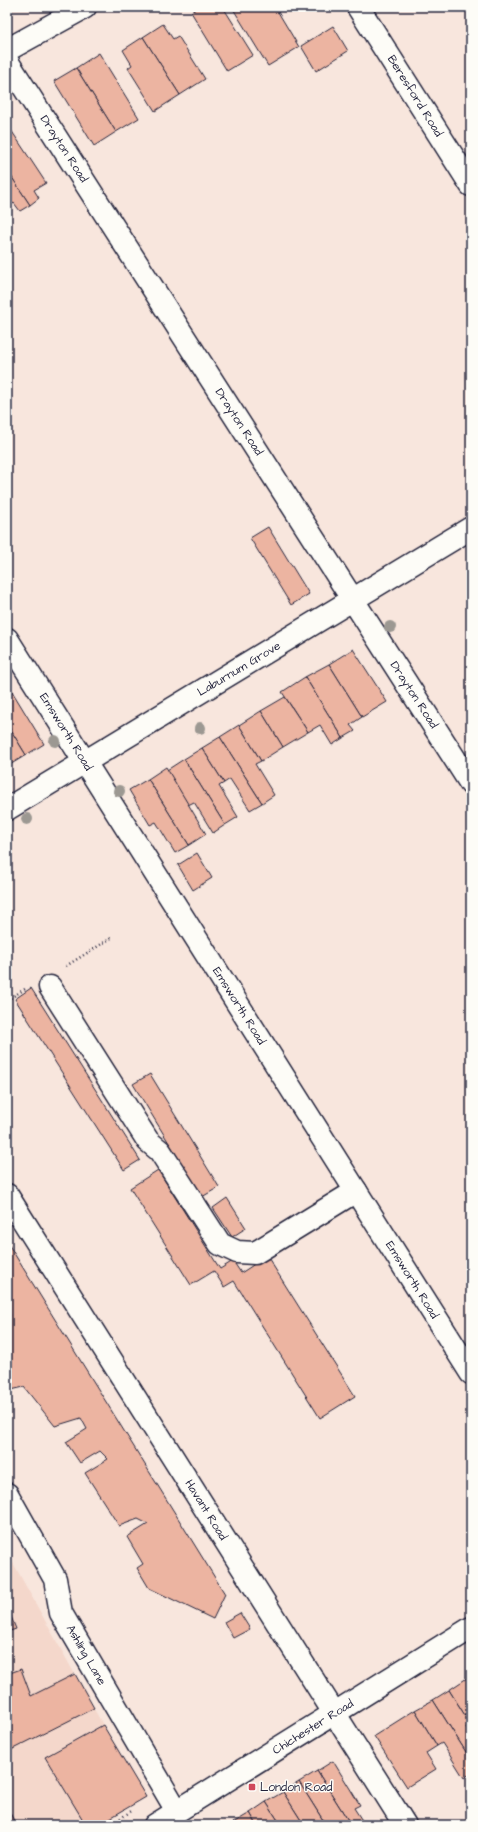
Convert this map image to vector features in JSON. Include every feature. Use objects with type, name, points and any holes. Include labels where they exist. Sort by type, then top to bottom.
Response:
[{"type":"street","points":[[7,50],[84,7]]},
{"type":"street","name":"Beresford Road","points":[[358,7],[471,185]]},
{"type":"street","name":"Drayton Road","points":[[7,60],[471,784]]},
{"type":"street","name":"Laburnum Grove","points":[[7,809],[471,528]]},
{"type":"street","name":"Emsworth Road","points":[[7,639],[471,1373]]},
{"type":"street","points":[[50,987],[148,1141],[160,1151],[220,1244],[237,1252],[255,1252],[356,1191]]},
{"type":"street","name":"Havant Road","points":[[7,1195],[405,1825]]},
{"type":"street","name":"Ashling Lane","points":[[7,1494],[54,1579],[61,1613],[177,1811]]},
{"type":"street","name":"Chichester Road","points":[[155,1825],[471,1628]]},
{"type":"path","points":[[110,1825],[136,1808]]},
{"type":"shaded area","points":[[7,1552],[103,1725],[45,1757],[86,1825],[7,1825]]},
{"type":"building","points":[[199,7],[223,7],[253,55],[227,71],[191,12]]},
{"type":"building","points":[[232,7],[275,7],[299,47],[268,66]]},
{"type":"building","points":[[163,24],[173,39],[178,36],[205,79],[180,95],[143,37]]},
{"type":"building","points":[[333,26],[348,51],[316,71],[301,46]]},
{"type":"building","points":[[143,37],[180,95],[155,111],[128,68],[132,65],[123,50]]},
{"type":"building","points":[[99,53],[139,118],[116,132],[76,68]]},
{"type":"building","points":[[76,68],[116,132],[94,146],[54,81]]},
{"type":"building","points":[[7,124],[46,183],[34,190],[39,198],[30,205],[7,170]]},
{"type":"building","points":[[7,170],[30,205],[20,211],[14,203],[7,208]]},
{"type":"building","points":[[268,527],[309,594],[291,605],[250,538]]},
{"type":"building","points":[[353,649],[387,702],[362,717],[329,664]]},
{"type":"building","points":[[329,664],[362,717],[350,725],[355,731],[343,738],[305,677]]},
{"type":"building","points":[[305,677],[343,738],[332,745],[320,725],[308,732],[282,692]]},
{"type":"building","points":[[7,683],[44,744],[26,755],[7,724]]},
{"type":"building","points":[[285,697],[308,732],[283,747],[261,711]]},
{"type":"building","points":[[261,711],[283,747],[261,761],[239,725]]},
{"type":"building","points":[[7,724],[26,755],[8,766],[7,764]]},
{"type":"building","points":[[239,725],[261,761],[255,764],[274,795],[262,803],[220,737]]},
{"type":"building","points":[[220,737],[262,803],[250,810],[230,779],[224,783],[202,748]]},
{"type":"building","points":[[202,748],[224,783],[219,786],[238,817],[225,825],[184,759]]},
{"type":"building","points":[[184,759],[225,825],[213,833],[194,802],[188,805],[167,770]]},
{"type":"building","points":[[166,767],[206,834],[189,845],[148,779]]},
{"type":"building","points":[[148,779],[189,845],[175,853],[156,822],[150,825],[129,790]]},
{"type":"building","points":[[197,853],[212,878],[193,890],[178,865]]},
{"type":"building","points":[[31,988],[140,1160],[124,1170],[15,999]]},
{"type":"building","points":[[150,1074],[219,1187],[202,1197],[133,1084]]},
{"type":"building","points":[[158,1170],[220,1269],[233,1261],[241,1273],[267,1256],[355,1396],[320,1418],[234,1281],[224,1287],[214,1271],[191,1285],[130,1188]]},
{"type":"building","points":[[227,1198],[246,1228],[232,1237],[213,1208]]},
{"type":"building","points":[[7,1242],[225,1594],[213,1619],[149,1588],[137,1568],[143,1564],[127,1537],[148,1524],[138,1519],[119,1526],[85,1473],[108,1459],[100,1451],[80,1463],[66,1442],[87,1429],[81,1418],[55,1426],[24,1387],[11,1390],[7,1384],[7,1328],[10,1315],[7,1310]]},
{"type":"building","points":[[240,1613],[250,1629],[233,1638],[224,1622]]},
{"type":"building","points":[[10,1614],[16,1629],[7,1632],[7,1615]]},
{"type":"building","points":[[21,1669],[31,1696],[75,1674],[94,1708],[7,1752],[7,1674]]},
{"type":"building","points":[[467,1678],[471,1685],[471,1725],[449,1690]]},
{"type":"building","points":[[449,1690],[471,1725],[466,1727],[471,1735],[471,1760],[433,1700]]},
{"type":"building","points":[[433,1700],[471,1760],[471,1773],[464,1778],[442,1743],[437,1746],[415,1710]]},
{"type":"building","points":[[415,1710],[437,1746],[426,1753],[436,1769],[407,1787],[374,1736]]},
{"type":"building","points":[[103,1725],[146,1797],[98,1825],[86,1825],[45,1757]]},
{"type":"building","points":[[333,1761],[360,1805],[354,1808],[365,1825],[351,1825],[317,1771]]},
{"type":"building","points":[[317,1771],[351,1825],[336,1825],[334,1821],[326,1825],[299,1782]]},
{"type":"building","points":[[299,1782],[326,1825],[304,1825],[283,1792]]},
{"type":"building","points":[[283,1792],[304,1825],[281,1825],[266,1802]]},
{"type":"building","points":[[266,1802],[281,1825],[257,1825],[250,1813]]},
{"type":"building","points":[[7,1808],[16,1824],[14,1825],[7,1825]]},
{"type":"building","points":[[250,1813],[257,1825],[234,1825],[233,1823]]},
{"type":"place","name":"London Road","points":[[252,1787]]}]
